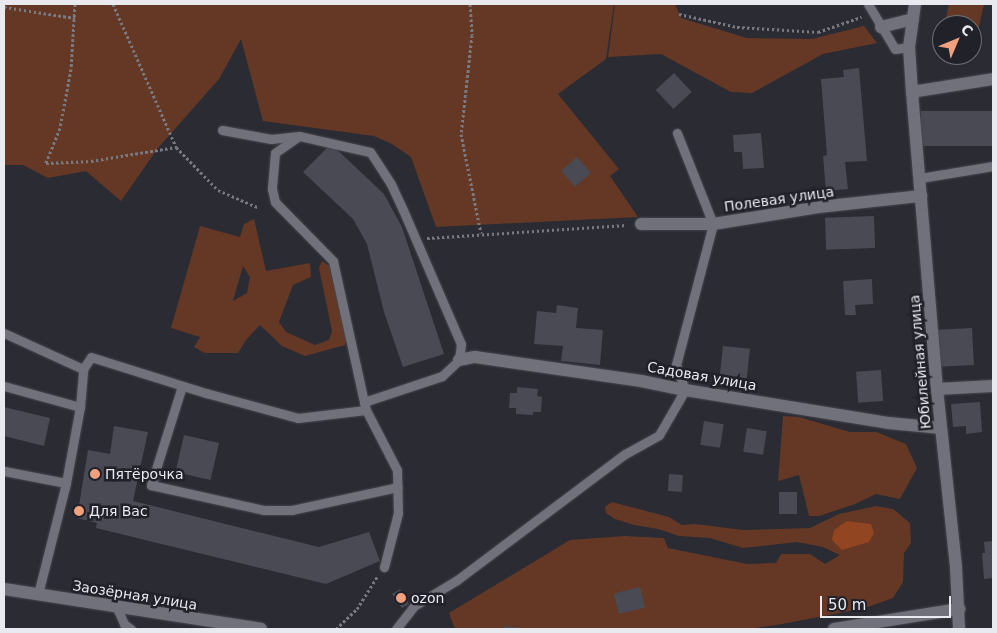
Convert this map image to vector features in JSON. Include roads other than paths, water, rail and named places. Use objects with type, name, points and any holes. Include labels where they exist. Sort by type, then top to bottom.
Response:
[{"type":"street","name":"Юбилейная улица","points":[[915,4],[909,47],[912,92],[937,389],[959,609],[959,629]]},
{"type":"street","points":[[881,27],[913,19]]},
{"type":"street","points":[[912,92],[993,79]]},
{"type":"street","name":"Полевая улица","points":[[641,224],[713,224],[818,207],[920,196]]},
{"type":"street","name":"Садовая улица","points":[[458,360],[474,357],[641,381],[685,390],[889,423],[941,428]]},
{"type":"street","points":[[937,389],[993,386]]},
{"type":"street","name":"Заозёрная улица","points":[[4,589],[261,629]]},
{"type":"street","points":[[834,629],[959,609]]},
{"type":"lane","points":[[868,4],[895,49],[909,47]]},
{"type":"lane","points":[[38,594],[66,483],[80,407],[83,369],[91,357],[182,386],[298,418],[365,406],[442,376],[458,360],[461,344],[391,184],[370,152],[299,136],[271,139],[222,130]]},
{"type":"lane","points":[[396,629],[414,606],[464,574],[625,454],[659,435],[685,390],[676,365],[713,224],[677,133]]},
{"type":"lane","points":[[299,136],[275,153],[272,189],[276,202],[333,261],[365,406],[397,470],[398,513],[384,567]]},
{"type":"lane","points":[[920,178],[993,166]]},
{"type":"lane","points":[[4,333],[83,369]]},
{"type":"lane","points":[[4,386],[80,407]]},
{"type":"lane","points":[[182,386],[150,485],[264,510],[292,510],[398,487]]},
{"type":"lane","points":[[4,470],[66,483]]},
{"type":"lane","points":[[117,608],[124,624],[131,629]]},
{"type":"place","name":"Пятёрочка","points":[[95,474]]},
{"type":"place","name":"Для Вас","points":[[79,511]]},
{"type":"place","name":"ozon","points":[[401,598]]}]
